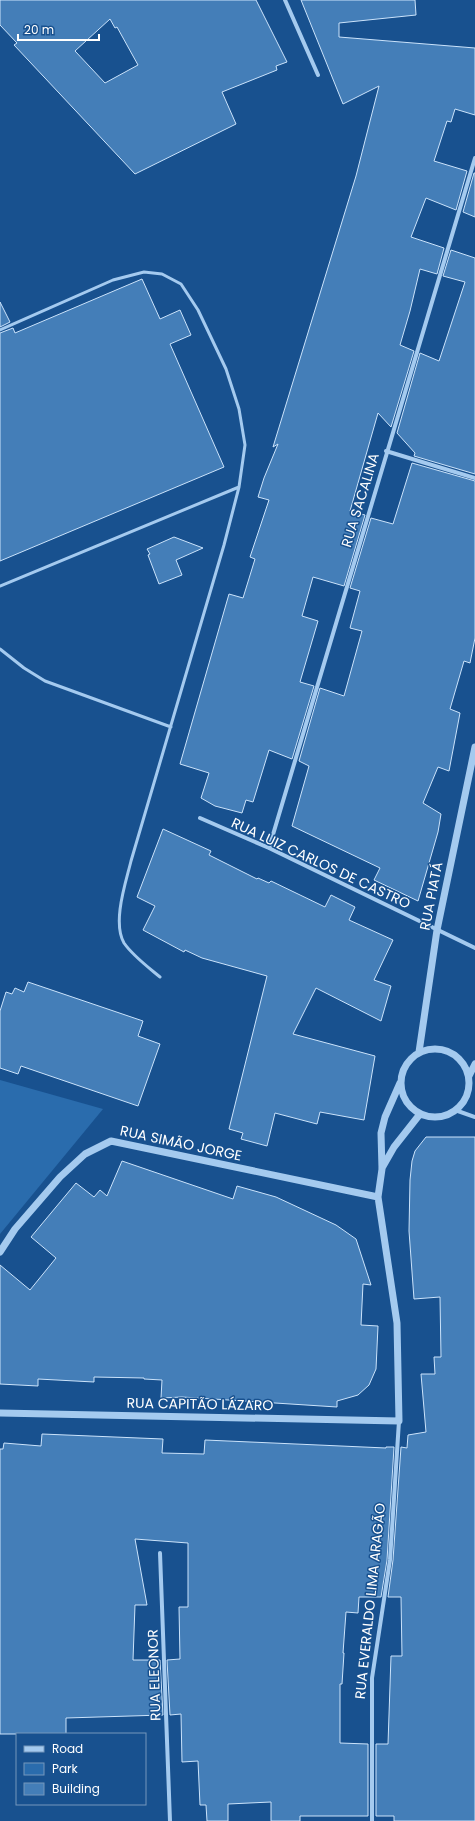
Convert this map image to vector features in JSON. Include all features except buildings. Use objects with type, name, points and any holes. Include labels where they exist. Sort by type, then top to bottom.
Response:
[{"type":"street","points":[[284,0],[318,75]]},
{"type":"street","name":"RUA SACALINA","points":[[269,848],[386,451],[475,158]]},
{"type":"street","points":[[386,451],[475,478]]},
{"type":"street","name":"RUA PIATÁ","points":[[420,1052],[437,930],[475,747]]},
{"type":"street","name":"RUA LUIZ CARLOS DE CASTRO","points":[[200,818],[269,848],[475,948]]},
{"type":"street","points":[[432,1048],[444,1049],[456,1055],[464,1065],[469,1076],[469,1089],[464,1101],[455,1110],[444,1116],[432,1117],[420,1114],[409,1106],[403,1095],[400,1083],[403,1070],[410,1059],[420,1052],[432,1048]]},
{"type":"street","points":[[469,1076],[475,1064]]},
{"type":"street","name":"RUA EVERALDO LIMA ARAGÃO","points":[[372,1821],[372,1678],[390,1560],[399,1421],[397,1323],[378,1197],[382,1169],[380,1152],[385,1117],[400,1083]]},
{"type":"street","points":[[455,1110],[475,1117]]},
{"type":"street","name":"RUA EVERALDO LIMA ARAGÃO","points":[[382,1169],[394,1147],[420,1114]]},
{"type":"street","name":"RUA SIMÃO JORGE","points":[[0,1252],[15,1229],[60,1177],[85,1154],[111,1142],[378,1197]]},
{"type":"street","name":"RUA CAPITÃO LÁZARO","points":[[0,1414],[399,1421]]},
{"type":"street","name":"RUA ELEONOR","points":[[160,1553],[170,1821]]},
{"type":"lane","points":[[0,330],[113,280],[144,272],[162,274],[181,284],[198,310],[226,369],[239,408],[245,445],[239,487],[172,727],[131,861],[120,903],[120,925],[124,942],[141,962],[160,977]]},
{"type":"lane","points":[[0,586],[239,487]]},
{"type":"lane","points":[[0,649],[24,668],[45,681],[172,727]]},
{"type":"green space","points":[[0,1080],[103,1109],[0,1234]]}]
